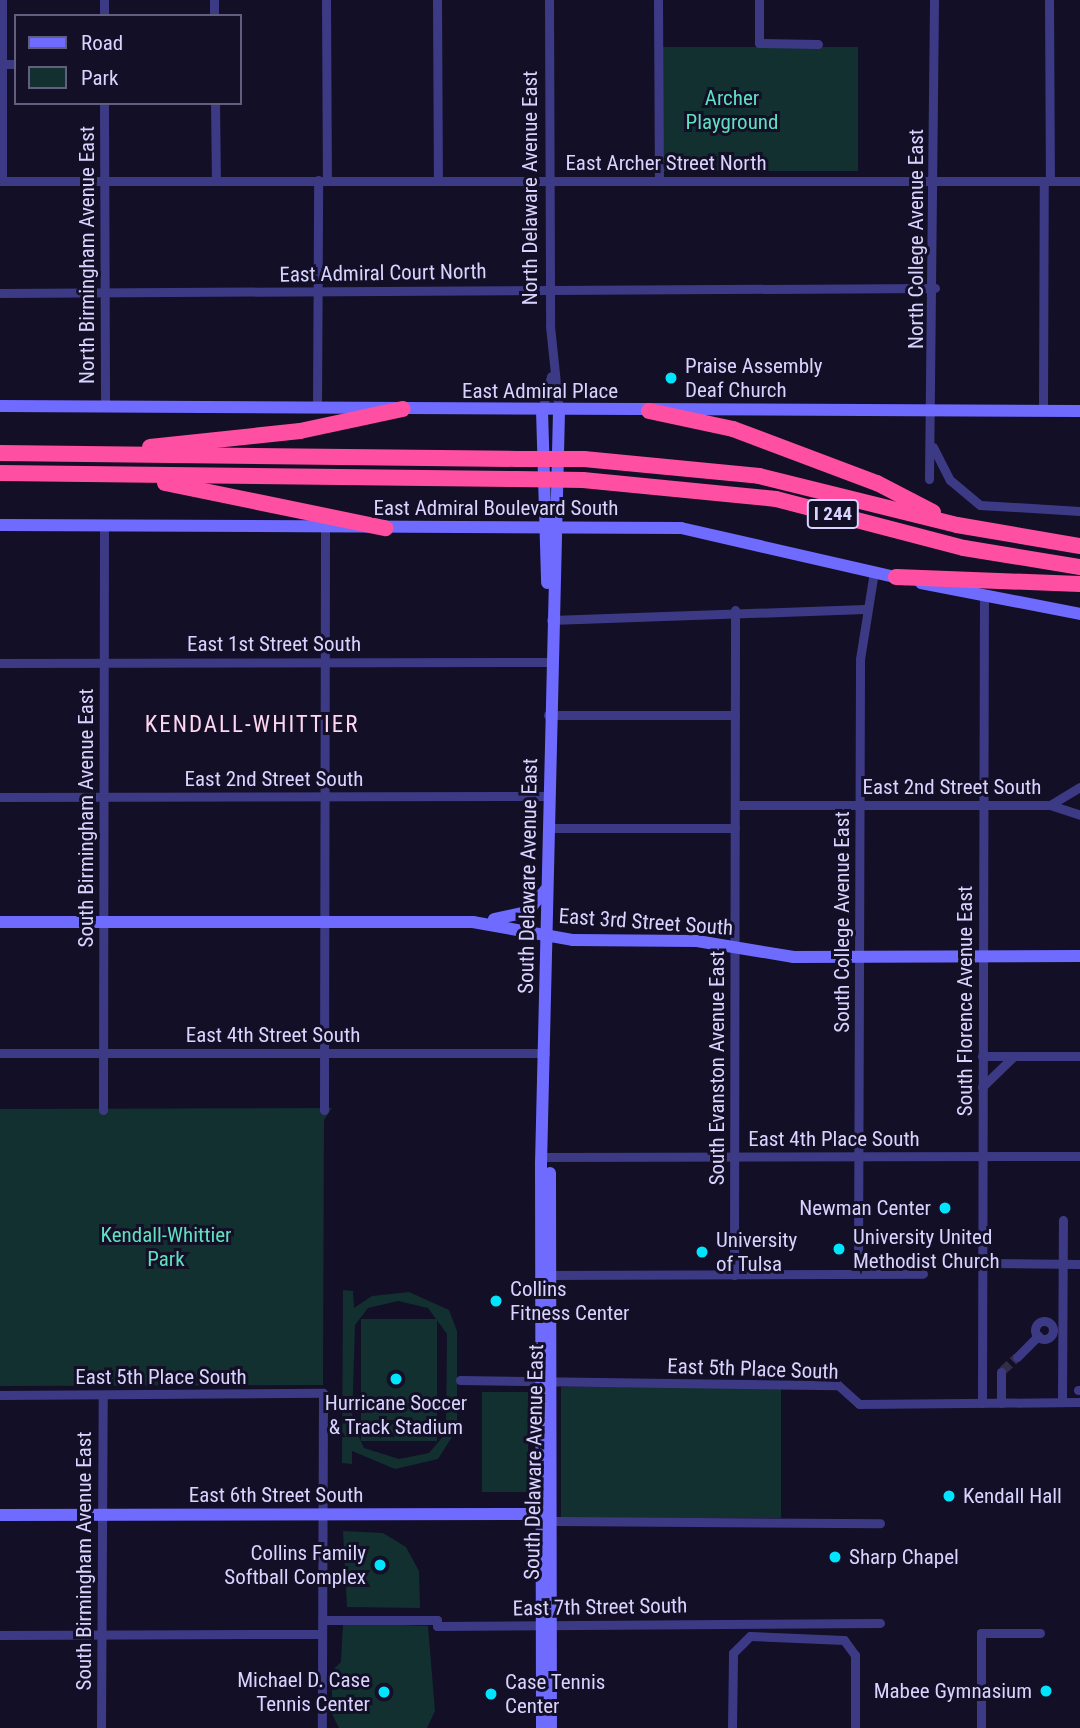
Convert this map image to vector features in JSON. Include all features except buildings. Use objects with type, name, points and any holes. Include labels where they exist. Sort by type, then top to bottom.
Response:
[{"type":"highway","points":[[87,455],[300,431],[403,409]]},
{"type":"highway","points":[[649,411],[772,442],[877,483],[957,525]]},
{"type":"highway","name":"I 244","points":[[0,453],[584,459],[759,476],[957,525],[1080,546]]},
{"type":"highway","name":"I 244","points":[[0,473],[583,480],[776,499],[964,548],[1080,567]]},
{"type":"highway","points":[[125,475],[385,528]]},
{"type":"highway","points":[[896,577],[1080,584]]},
{"type":"street","points":[[1,181],[2,0]]},
{"type":"street","points":[[317,408],[317,290],[326,0]]},
{"type":"street","points":[[437,0],[438,181]]},
{"type":"street","name":"North Delaware Avenue East","points":[[549,0],[551,376],[559,411],[558,530]]},
{"type":"street","points":[[659,0],[659,181]]},
{"type":"street","points":[[759,0],[759,43],[818,44]]},
{"type":"street","name":"North College Avenue East","points":[[929,479],[934,411],[934,0]]},
{"type":"street","points":[[1043,411],[1049,0]]},
{"type":"street","points":[[2,64],[14,64]]},
{"type":"street","name":"North Birmingham Avenue East","points":[[104,105],[104,407]]},
{"type":"street","points":[[215,105],[216,181]]},
{"type":"street","name":"East Archer Street North","points":[[1,181],[1080,181]]},
{"type":"street","name":"East Admiral Court North","points":[[0,293],[935,288]]},
{"type":"street","name":"North Delaware Avenue East","points":[[542,530],[542,410],[551,376]]},
{"type":"street","name":"East Admiral Place","points":[[0,406],[559,411],[1080,411]]},
{"type":"street","points":[[932,445],[950,480],[970,499],[998,510],[1080,511]]},
{"type":"street","name":"East Admiral Boulevard South","points":[[0,525],[706,531],[984,599]]},
{"type":"street","name":"South Birmingham Avenue East","points":[[103,1110],[104,526]]},
{"type":"street","points":[[324,1110],[325,528]]},
{"type":"street","name":"South Delaware Avenue East","points":[[542,530],[551,597]]},
{"type":"street","name":"South Delaware Avenue East","points":[[542,1728],[551,1516],[545,1157],[548,715],[551,597],[558,530]]},
{"type":"street","name":"South College Avenue East","points":[[858,1274],[859,805],[864,609],[874,572]]},
{"type":"street","points":[[984,599],[1080,614]]},
{"type":"street","name":"South Florence Avenue East","points":[[982,1403],[984,599]]},
{"type":"street","points":[[551,620],[735,610],[864,609]]},
{"type":"street","name":"South Evanston Avenue East","points":[[734,1275],[735,610]]},
{"type":"street","name":"East 1st Street South","points":[[0,663],[549,663]]},
{"type":"street","points":[[548,715],[735,715]]},
{"type":"street","name":"East 2nd Street South","points":[[735,805],[1050,805],[1080,787]]},
{"type":"street","name":"East 2nd Street South","points":[[0,797],[548,796]]},
{"type":"street","points":[[1050,805],[1080,815]]},
{"type":"street","points":[[548,828],[735,828]]},
{"type":"street","points":[[473,922],[516,917],[547,888]]},
{"type":"street","name":"East 3rd Street South","points":[[0,922],[473,922],[547,935],[735,946],[794,957],[1080,956]]},
{"type":"street","name":"East 4th Street South","points":[[0,1053],[545,1053]]},
{"type":"street","points":[[982,1056],[1080,1056]]},
{"type":"street","points":[[982,1087],[1014,1056]]},
{"type":"street","name":"East 4th Place South","points":[[545,1157],[1080,1156]]},
{"type":"street","points":[[1062,1402],[1058,1330],[1063,1220]]},
{"type":"street","points":[[982,1263],[1080,1264]]},
{"type":"street","points":[[548,1275],[923,1274]]},
{"type":"street","points":[[1017,1357],[1038,1336],[1047,1339],[1058,1330]]},
{"type":"street","points":[[982,1372],[1002,1371],[1001,1403]]},
{"type":"street","name":"East 5th Place South","points":[[460,1380],[550,1379],[838,1385],[859,1404],[1080,1402]]},
{"type":"street","name":"East 5th Place South","points":[[0,1395],[323,1393],[322,1514]]},
{"type":"street","name":"South Birmingham Avenue East","points":[[101,1728],[103,1395]]},
{"type":"street","points":[[322,1514],[322,1728]]},
{"type":"street","name":"East 6th Street South","points":[[0,1515],[551,1516],[880,1523]]},
{"type":"street","name":"East 7th Street South","points":[[326,1620],[547,1626],[880,1623]]},
{"type":"street","name":"South Delaware Avenue East","points":[[547,1626],[551,1728]]},
{"type":"street","points":[[981,1728],[981,1633],[1040,1633]]},
{"type":"street","points":[[0,1635],[322,1634]]},
{"type":"street","points":[[732,1728],[733,1653],[743,1638],[767,1636],[832,1637],[852,1646],[855,1728]]},
{"type":"green space","name":"Archer Playground","points":[[663,47],[858,47],[858,171],[663,171]]},
{"type":"green space","name":"Kendall-Whittier Park","points":[[332,1108],[324,1120],[323,1385],[0,1386],[0,1109]]},
{"type":"green space","points":[[343,1290],[353,1291],[354,1308],[372,1296],[409,1292],[449,1310],[457,1331],[457,1429],[438,1459],[395,1469],[352,1451],[352,1464],[342,1463]],"holes":[[[398,1301],[428,1308],[447,1334],[446,1433],[429,1453],[399,1459],[364,1448],[352,1422],[355,1325],[368,1308]]]},
{"type":"green space","points":[[361,1319],[437,1319],[437,1441],[361,1441]]},
{"type":"green space","points":[[561,1387],[781,1387],[781,1518],[561,1518]]},
{"type":"green space","points":[[482,1392],[528,1392],[528,1492],[482,1492]]},
{"type":"green space","name":"Collins Family Softball Complex","points":[[343,1531],[383,1533],[406,1547],[419,1571],[420,1608],[347,1607]]},
{"type":"green space","name":"Michael D. Case Tennis Center","points":[[343,1623],[428,1626],[435,1711],[427,1728],[339,1728],[332,1714],[332,1671],[341,1662]]},
{"type":"tunnel","points":[[1003,1370],[1017,1357]]},
{"type":"place","name":"Praise Assembly Deaf Church","points":[[671,378]]},
{"type":"place","name":"Newman Center","points":[[945,1208]]},
{"type":"place","name":"University United Methodist Church","points":[[839,1249]]},
{"type":"place","name":"University of Tulsa","points":[[702,1252]]},
{"type":"place","name":"Collins Fitness Center","points":[[496,1301]]},
{"type":"place","name":"Hurricane Soccer & Track Stadium","points":[[396,1379]]},
{"type":"place","name":"Kendall Hall","points":[[949,1496]]},
{"type":"place","name":"Sharp Chapel","points":[[835,1557]]},
{"type":"place","name":"Collins Family Softball Complex","points":[[380,1565]]},
{"type":"place","name":"Mabee Gymnasium","points":[[1046,1691]]},
{"type":"place","name":"Michael D. Case Tennis Center","points":[[384,1692]]},
{"type":"place","name":"Case Tennis Center","points":[[491,1694]]},
{"type":"district","name":"KENDALL-WHITTIER","points":[[252,725]]}]
